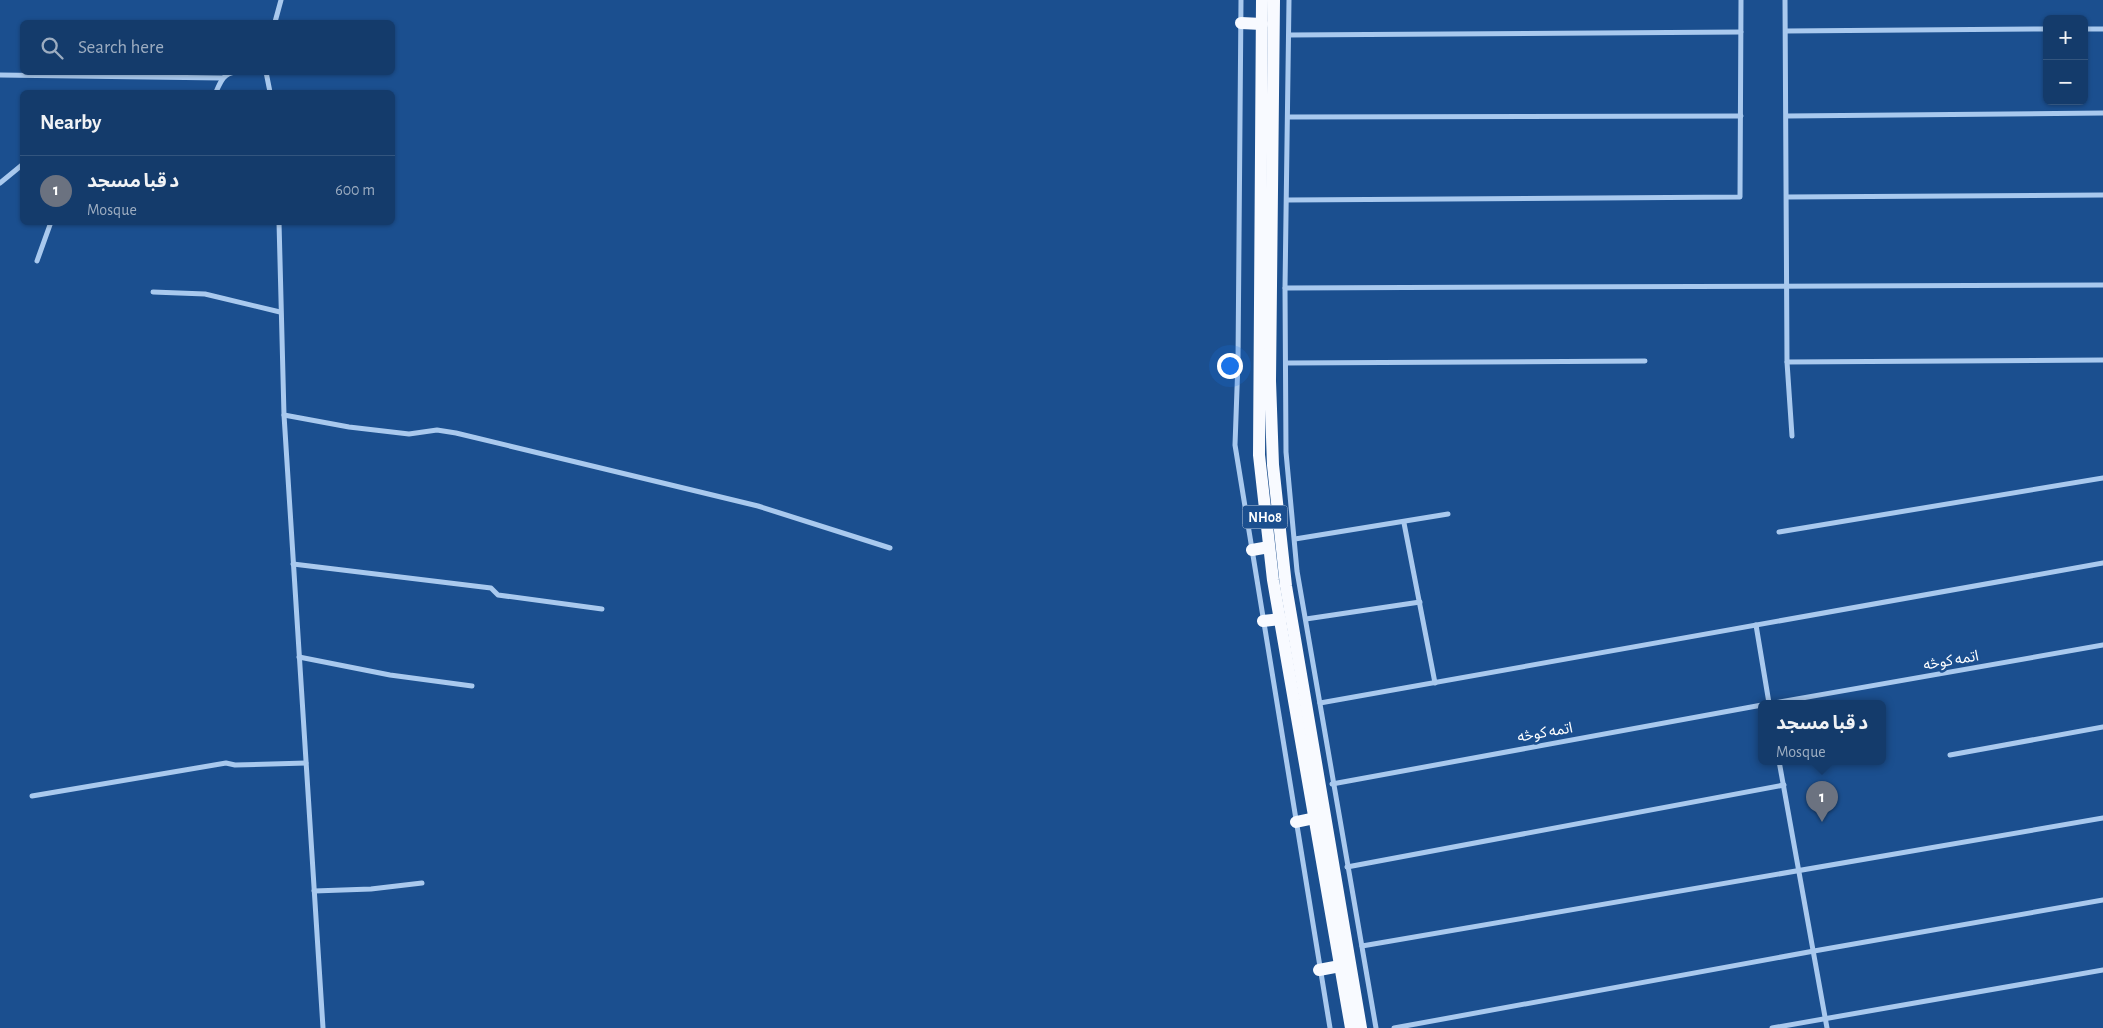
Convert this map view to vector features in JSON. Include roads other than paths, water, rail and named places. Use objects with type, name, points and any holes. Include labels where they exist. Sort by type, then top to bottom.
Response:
[{"type":"highway","name":"NH08","points":[[1262,0],[1258,433],[1269,547],[1280,619],[1351,1028]]},
{"type":"highway","name":"NH08","points":[[1274,0],[1270,381],[1274,483],[1286,586],[1361,1028]]},
{"type":"highway","points":[[1241,23],[1262,24]]},
{"type":"highway","points":[[1252,550],[1269,547]]},
{"type":"highway","points":[[1263,621],[1280,619]]},
{"type":"highway","points":[[1296,822],[1315,818]]},
{"type":"highway","points":[[1319,970],[1340,966]]},
{"type":"street","points":[[275,20],[280,0]]},
{"type":"street","points":[[1241,0],[1238,361],[1235,445],[1319,970],[1330,1028]]},
{"type":"street","points":[[1289,0],[1288,200],[1285,288],[1287,363],[1286,452],[1297,571],[1332,784],[1376,1028]]},
{"type":"street","points":[[1288,200],[1740,197],[1741,0]]},
{"type":"street","points":[[1786,0],[1787,362],[1792,436]]},
{"type":"street","points":[[1786,31],[2043,29]]},
{"type":"street","points":[[2088,29],[2103,29]]},
{"type":"street","points":[[1290,34],[1741,32]]},
{"type":"street","points":[[0,75],[222,78]]},
{"type":"street","points":[[217,90],[222,78],[226,75]]},
{"type":"street","points":[[267,75],[270,90]]},
{"type":"street","points":[[1786,116],[2103,113]]},
{"type":"street","points":[[1288,117],[1741,116]]},
{"type":"street","points":[[0,183],[20,167]]},
{"type":"street","points":[[1786,198],[2103,195]]},
{"type":"street","points":[[37,261],[50,225]]},
{"type":"street","points":[[279,225],[284,415],[298,657],[324,1028]]},
{"type":"street","points":[[1285,288],[2103,285]]},
{"type":"street","points":[[153,292],[204,294],[280,312]]},
{"type":"street","points":[[1787,362],[2103,360]]},
{"type":"street","points":[[1287,363],[1645,361]]},
{"type":"street","points":[[284,415],[349,427],[409,434],[437,430],[456,432],[758,506],[890,548]]},
{"type":"street","points":[[1779,532],[2103,478]]},
{"type":"street","points":[[1295,539],[1404,523],[1448,514]]},
{"type":"street","points":[[1404,523],[1435,684]]},
{"type":"street","points":[[1320,703],[1435,684],[2103,562]]},
{"type":"street","points":[[293,564],[491,588],[498,595],[602,609]]},
{"type":"street","points":[[1306,619],[1420,602]]},
{"type":"street","points":[[1756,625],[1768,700]]},
{"type":"street","name":"اتمه کوڅه","points":[[1791,700],[2103,645]]},
{"type":"street","points":[[298,657],[390,674],[472,686]]},
{"type":"street","name":"اتمه کوڅه","points":[[1332,784],[1758,706]]},
{"type":"street","points":[[1950,755],[2103,728]]},
{"type":"street","points":[[32,796],[226,763],[234,765],[306,763]]},
{"type":"street","points":[[1780,765],[1827,1028]]},
{"type":"street","points":[[1347,867],[1784,784]]},
{"type":"street","points":[[1362,946],[2103,818]]},
{"type":"street","points":[[314,891],[370,889],[422,883]]},
{"type":"street","points":[[1394,1028],[1814,950],[2103,900]]},
{"type":"street","points":[[1772,1028],[2103,970]]},
{"type":"place","name":"د قبا مسجد","points":[[1822,822]]}]
